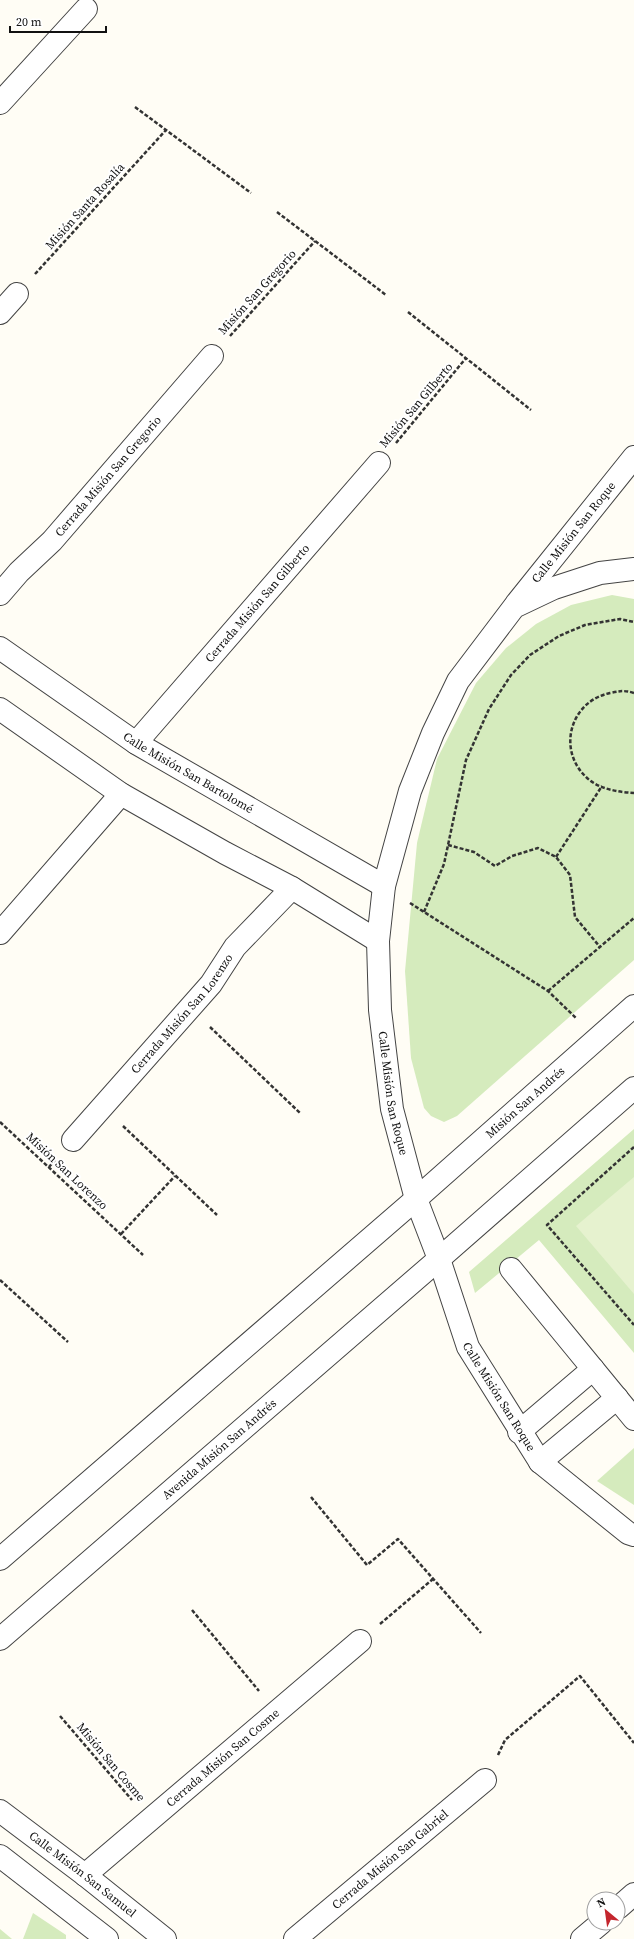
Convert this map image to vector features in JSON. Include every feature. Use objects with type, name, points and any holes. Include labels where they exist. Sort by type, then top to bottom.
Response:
[{"type":"street","points":[[0,103],[86,9]]},
{"type":"street","points":[[0,313],[17,294]]},
{"type":"street","name":"Cerrada Misión San Gregorio","points":[[0,594],[52,541],[212,356]]},
{"type":"street","name":"Calle Misión San Roque","points":[[634,457],[514,607],[458,681],[433,733],[410,791],[384,886],[378,941],[380,1010],[392,1109],[416,1199],[439,1259],[468,1346],[519,1432],[540,1462],[575,1492],[628,1533],[634,1535]]},
{"type":"street","name":"Cerrada Misión San Gilberto","points":[[136,743],[378,463]]},
{"type":"street","name":"Calle Misión San Roque","points":[[514,607],[554,588],[600,573],[634,570]]},
{"type":"street","name":"Calle Misión San Bartolomé","points":[[0,648],[136,743],[384,886]]},
{"type":"street","points":[[0,710],[121,794],[225,853],[292,888],[378,941]]},
{"type":"street","points":[[0,933],[121,794]]},
{"type":"street","name":"Cerrada Misión San Lorenzo","points":[[73,1140],[211,984],[235,947],[292,888]]},
{"type":"street","name":"Misión San Andrés","points":[[416,1199],[634,1006]]},
{"type":"street","points":[[439,1259],[634,1088]]},
{"type":"street","points":[[0,1559],[416,1199]]},
{"type":"street","name":"Avenida Misión San Andrés","points":[[0,1639],[439,1259]]},
{"type":"street","points":[[511,1269],[634,1418]]},
{"type":"street","points":[[519,1432],[593,1368]]},
{"type":"street","points":[[540,1462],[617,1398]]},
{"type":"street","name":"Cerrada Misión San Cosme","points":[[85,1875],[360,1641]]},
{"type":"street","name":"Cerrada Misión San Gabriel","points":[[295,1939],[485,1780]]},
{"type":"street","name":"Calle Misión San Samuel","points":[[0,1811],[85,1875],[165,1939]]},
{"type":"street","points":[[0,1856],[107,1939]]},
{"type":"street","points":[[626,1901],[634,1894]]},
{"type":"street","points":[[582,1939],[592,1931]]},
{"type":"path","points":[[135,107],[251,193]]},
{"type":"path","name":"Misión Santa Rosalía","points":[[17,294],[166,130]]},
{"type":"path","points":[[277,212],[386,295]]},
{"type":"path","name":"Misión San Gregorio","points":[[212,356],[315,241]]},
{"type":"path","name":"Misión San Gilberto","points":[[408,312],[531,410]]},
{"type":"path","name":"Misión San Gilberto","points":[[378,463],[466,358]]},
{"type":"path","points":[[424,912],[444,864],[466,760],[489,709],[511,675],[530,655],[559,636],[585,625],[620,619],[634,622]]},
{"type":"path","points":[[634,692],[625,690],[599,695],[577,714],[569,736],[574,762],[586,777],[611,791],[634,793]]},
{"type":"path","points":[[556,857],[602,786]]},
{"type":"path","points":[[448,845],[474,852],[495,866],[512,856],[538,848],[556,857],[570,875],[575,917],[600,947]]},
{"type":"path","points":[[384,886],[548,991],[597,1039]]},
{"type":"path","points":[[548,991],[634,918]]},
{"type":"path","points":[[190,1008],[300,1113]]},
{"type":"path","points":[[103,1106],[217,1215]]},
{"type":"path","name":"Misión San Lorenzo","points":[[0,1122],[143,1255]]},
{"type":"path","points":[[634,1147],[547,1225],[634,1326]]},
{"type":"path","points":[[121,1234],[175,1176]]},
{"type":"path","points":[[0,1280],[68,1342]]},
{"type":"path","points":[[311,1497],[367,1565],[398,1539],[481,1633]]},
{"type":"path","points":[[360,1641],[433,1579]]},
{"type":"path","points":[[192,1610],[276,1712]]},
{"type":"path","points":[[485,1780],[505,1740],[580,1676],[634,1743]]},
{"type":"path","name":"Misión San Cosme","points":[[60,1716],[149,1820]]},
{"type":"green space","points":[[612,595],[634,599],[634,960],[457,1116],[444,1122],[431,1116],[424,1108],[411,1058],[405,971],[417,843],[437,759],[476,683],[506,648],[536,624],[571,605]]},
{"type":"green space","points":[[634,1129],[634,1353],[539,1240],[475,1293],[469,1272]]},
{"type":"green space","points":[[634,1177],[634,1294],[576,1226]]},
{"type":"green space","points":[[634,1448],[634,1505],[597,1481]]},
{"type":"green space","points":[[33,1913],[66,1935],[66,1939],[23,1939]]},
{"type":"green space","points":[[0,1929],[12,1939],[0,1939]]}]
